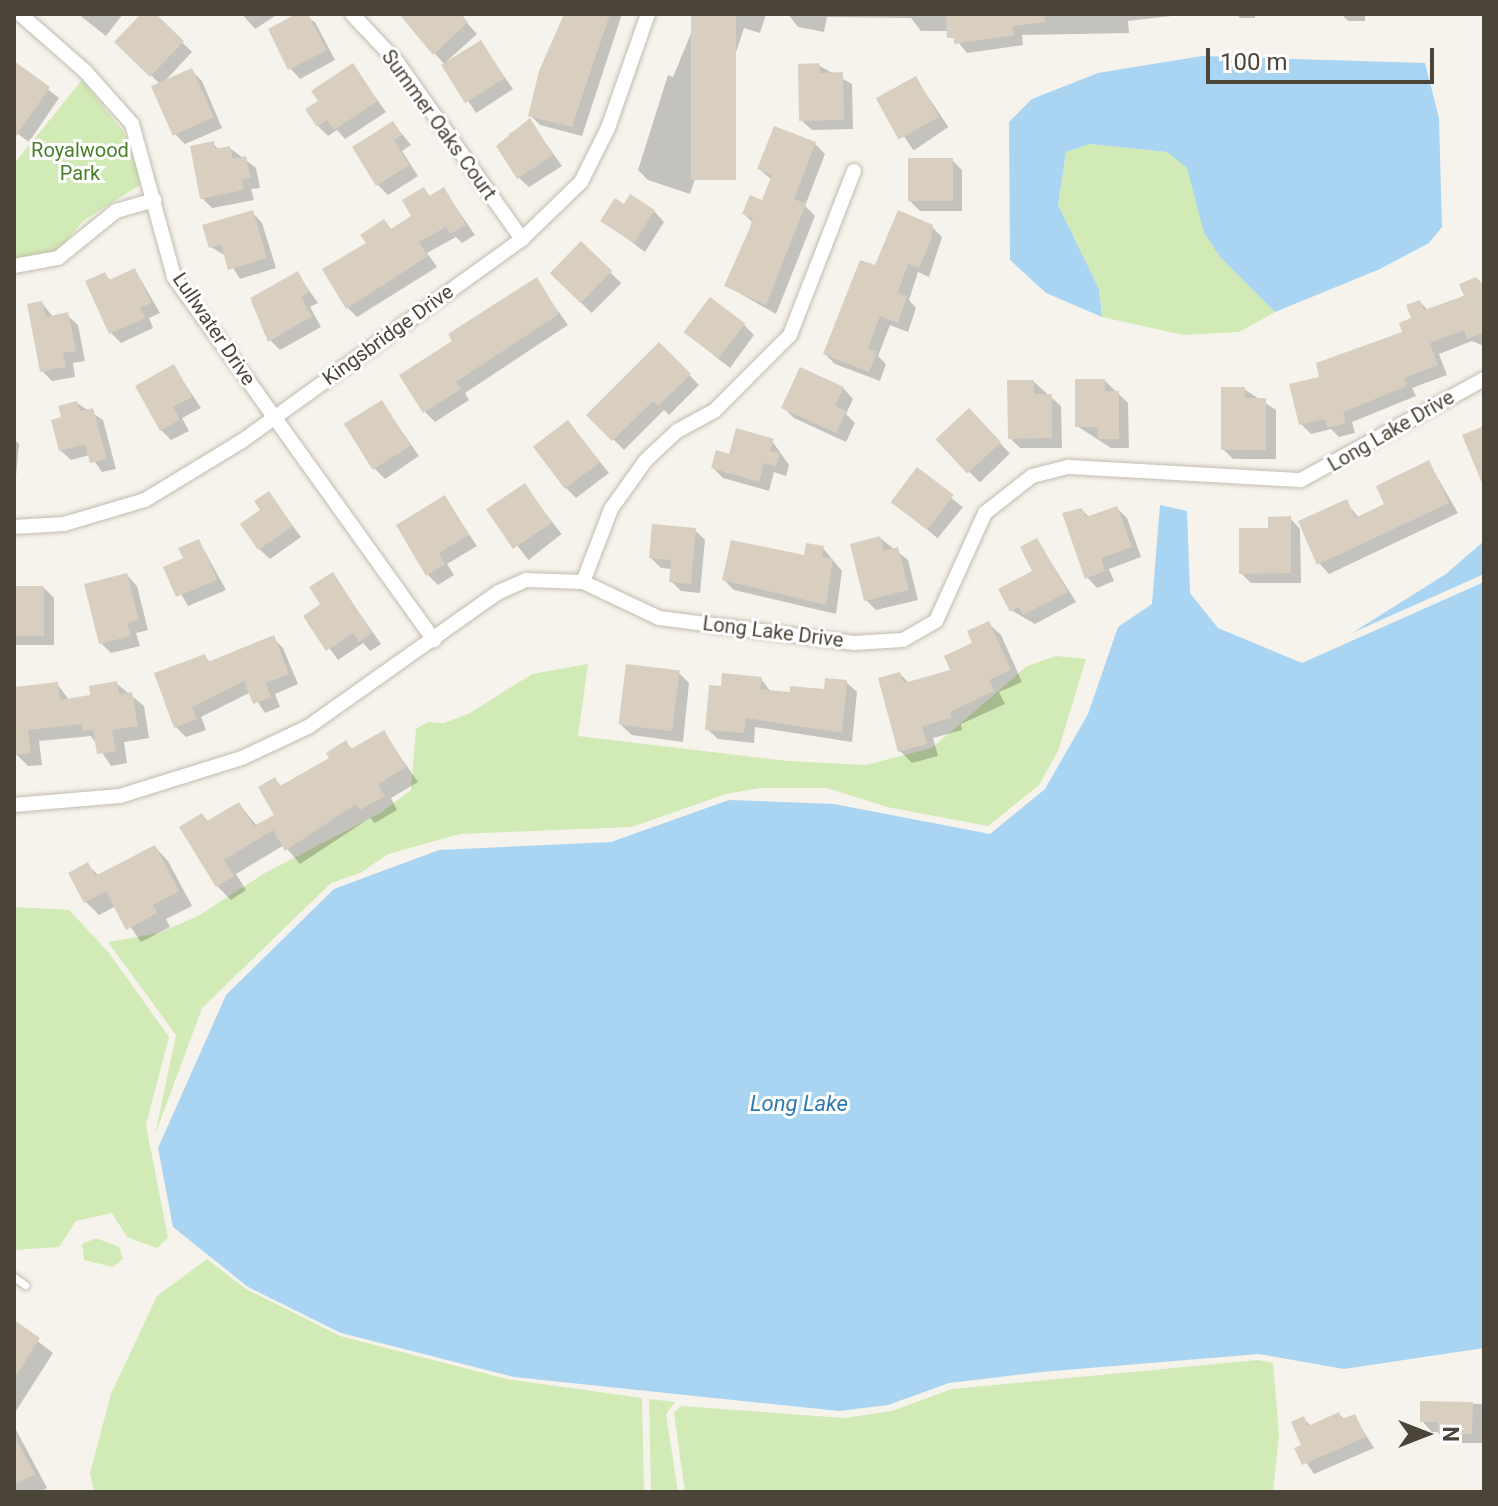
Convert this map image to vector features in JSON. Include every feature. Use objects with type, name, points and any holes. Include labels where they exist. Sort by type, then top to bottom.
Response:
[{"type":"street","name":"Lullwater Drive","points":[[20,14],[85,71],[132,124],[174,277],[434,640]]},
{"type":"street","name":"Summer Oaks Court","points":[[352,14],[397,62],[522,239]]},
{"type":"street","name":"Kingsbridge Drive","points":[[14,527],[64,524],[145,500],[274,417],[522,239],[581,182],[608,128],[648,14]]},
{"type":"street","points":[[583,582],[611,509],[646,460],[677,431],[714,411],[790,335],[854,171]]},
{"type":"street","points":[[14,266],[58,258],[116,211],[154,200]]},
{"type":"street","name":"Long Lake Drive","points":[[14,805],[120,796],[242,758],[308,727],[499,592],[526,580],[583,582],[659,618],[854,643],[903,640],[936,621],[985,513],[1032,476],[1068,467],[1301,480],[1484,379]]},
{"type":"lane","points":[[14,1277],[25,1285]]},
{"type":"green space","name":"Royalwood Park","points":[[82,80],[123,131],[140,169],[140,185],[83,221],[57,252],[14,258],[14,164]]},
{"type":"green space","points":[[1090,144],[1167,152],[1188,168],[1204,233],[1220,257],[1275,312],[1239,332],[1183,335],[1102,317],[1099,289],[1058,205],[1066,152]]},
{"type":"green space","points":[[1056,656],[1086,659],[1058,751],[1039,785],[988,826],[887,807],[827,788],[761,788],[726,794],[632,827],[460,834],[388,854],[362,872],[331,883],[202,1008],[155,1135],[176,1035],[108,942],[159,933],[198,916],[265,873],[380,813],[411,790],[416,729],[428,722],[444,723],[470,713],[532,674],[588,664],[578,736],[788,761],[866,765],[932,748],[1027,666]]},
{"type":"green space","points":[[14,907],[69,910],[109,953],[169,1037],[146,1125],[168,1238],[157,1248],[127,1237],[112,1213],[76,1221],[59,1247],[14,1250]]},
{"type":"green space","points":[[96,1238],[119,1247],[123,1259],[113,1267],[84,1260],[82,1244]]},
{"type":"green space","points":[[207,1259],[246,1289],[340,1336],[507,1379],[642,1398],[644,1492],[94,1492],[90,1473],[111,1394],[157,1296]]},
{"type":"green space","points":[[1258,1360],[1273,1363],[1279,1434],[1273,1492],[685,1492],[674,1413],[681,1406],[844,1418],[892,1411],[952,1389]]},
{"type":"green space","points":[[649,1399],[675,1402],[666,1414],[678,1492],[651,1492]]},
{"type":"water","points":[[1202,56],[1425,63],[1439,118],[1442,227],[1429,243],[1380,269],[1275,312],[1220,257],[1204,233],[1187,168],[1167,152],[1090,144],[1066,152],[1058,205],[1099,289],[1102,317],[1046,293],[1010,260],[1009,122],[1032,99],[1098,73]]},
{"type":"water","name":"Long Lake","points":[[1160,505],[1187,511],[1190,593],[1218,628],[1302,663],[1484,582],[1484,1348],[1344,1369],[1259,1354],[1041,1372],[949,1383],[888,1405],[839,1411],[514,1377],[341,1333],[248,1287],[173,1227],[158,1148],[226,995],[334,889],[439,850],[611,842],[729,800],[834,804],[990,834],[1045,789],[1088,714],[1118,627],[1152,604]]},
{"type":"water","points":[[1484,541],[1484,574],[1352,633],[1446,574]]},
{"type":"building","points":[[141,14],[156,14],[184,41],[150,77],[114,42]]},
{"type":"building","points":[[296,14],[308,14],[327,50],[288,70],[268,29]]},
{"type":"building","points":[[399,14],[461,14],[468,22],[433,55]]},
{"type":"building","points":[[564,14],[610,14],[572,127],[528,116],[539,71]]},
{"type":"building","points":[[691,14],[736,14],[736,180],[691,180]]},
{"type":"building","points":[[946,14],[1044,14],[1045,22],[1013,26],[1014,35],[954,44],[954,38],[947,38]]},
{"type":"building","points":[[481,40],[505,78],[465,103],[441,65]]},
{"type":"building","points":[[14,61],[50,87],[14,139]]},
{"type":"building","points":[[353,63],[378,101],[334,130],[327,120],[317,127],[305,109],[318,101],[311,91]]},
{"type":"building","points":[[819,63],[820,73],[843,72],[844,120],[799,121],[798,64]]},
{"type":"building","points":[[192,68],[214,117],[173,136],[151,86]]},
{"type":"building","points":[[916,76],[939,117],[899,139],[876,98]]},
{"type":"building","points":[[530,118],[553,155],[517,179],[496,146]]},
{"type":"building","points":[[393,121],[402,135],[394,140],[409,165],[376,186],[352,147]]},
{"type":"building","points":[[774,126],[816,142],[794,199],[806,204],[766,305],[724,286],[753,218],[742,214],[750,195],[762,200],[772,175],[757,169]]},
{"type":"building","points":[[214,141],[215,149],[230,146],[233,159],[246,156],[251,178],[242,179],[244,190],[200,199],[190,146]]},
{"type":"building","points":[[908,158],[953,158],[953,201],[908,201]]},
{"type":"building","points":[[424,187],[429,196],[444,187],[466,225],[450,234],[446,227],[419,242],[428,256],[346,309],[322,269],[366,243],[360,235],[384,219],[391,229],[411,216],[402,200]]},
{"type":"building","points":[[630,194],[655,210],[634,243],[600,221],[615,198],[624,204]]},
{"type":"building","points":[[253,210],[267,258],[228,270],[221,244],[209,248],[202,225]]},
{"type":"building","points":[[898,210],[933,225],[931,240],[919,268],[908,264],[898,293],[907,296],[898,323],[880,316],[868,348],[877,352],[869,372],[823,354],[860,260],[875,265]]},
{"type":"building","points":[[581,241],[612,271],[581,303],[550,273]]},
{"type":"building","points":[[135,268],[151,303],[140,308],[145,318],[109,334],[85,281],[105,272],[109,280]]},
{"type":"building","points":[[298,271],[309,292],[301,297],[312,316],[268,342],[250,298]]},
{"type":"building","points":[[537,277],[559,314],[456,382],[461,389],[423,413],[399,375],[452,341],[448,334]]},
{"type":"building","points":[[1476,277],[1484,285],[1484,333],[1467,339],[1464,330],[1430,343],[1438,365],[1404,378],[1407,386],[1343,412],[1346,423],[1327,428],[1325,419],[1299,425],[1289,384],[1319,377],[1316,363],[1402,332],[1399,323],[1411,318],[1406,305],[1420,300],[1424,310],[1464,296],[1459,284]]},
{"type":"building","points":[[710,297],[745,323],[719,359],[684,332]]},
{"type":"building","points":[[42,301],[46,317],[68,312],[76,351],[63,353],[66,367],[40,372],[27,304]]},
{"type":"building","points":[[659,342],[691,374],[658,406],[653,401],[612,441],[586,415]]},
{"type":"building","points":[[174,364],[192,397],[173,407],[180,420],[160,431],[135,386]]},
{"type":"building","points":[[800,367],[844,387],[835,406],[846,411],[836,433],[781,408]]},
{"type":"building","points":[[1075,379],[1105,379],[1105,391],[1119,391],[1119,439],[1098,439],[1098,427],[1075,427]]},
{"type":"building","points":[[1007,380],[1034,380],[1034,394],[1052,394],[1052,438],[1008,439]]},
{"type":"building","points":[[1221,387],[1245,387],[1245,398],[1266,398],[1266,450],[1221,450]]},
{"type":"building","points":[[382,400],[411,446],[372,470],[344,424]]},
{"type":"building","points":[[77,401],[80,411],[93,408],[107,459],[90,463],[85,444],[59,451],[51,420],[61,417],[58,406]]},
{"type":"building","points":[[969,408],[1001,442],[967,474],[935,439]]},
{"type":"building","points":[[568,420],[600,462],[565,489],[533,446]]},
{"type":"building","points":[[1484,426],[1484,488],[1462,435]]},
{"type":"building","points":[[736,428],[774,439],[770,451],[780,453],[776,467],[764,463],[759,482],[711,468],[716,450],[729,454]]},
{"type":"building","points":[[1429,460],[1449,503],[1317,565],[1298,521],[1347,499],[1355,518],[1384,504],[1376,486]]},
{"type":"building","points":[[917,467],[954,495],[927,530],[891,502]]},
{"type":"building","points":[[525,483],[552,523],[513,549],[486,509]]},
{"type":"building","points":[[269,491],[293,526],[258,550],[240,524],[260,510],[254,501]]},
{"type":"building","points":[[445,495],[469,535],[439,553],[445,564],[426,576],[396,525]]},
{"type":"building","points":[[1117,506],[1132,547],[1101,558],[1105,571],[1085,579],[1062,513],[1082,508],[1086,517]]},
{"type":"building","points":[[1291,516],[1291,573],[1239,574],[1239,528],[1268,528],[1268,517]]},
{"type":"building","points":[[652,524],[696,528],[691,584],[669,582],[671,560],[649,558]]},
{"type":"building","points":[[880,536],[884,551],[898,547],[909,590],[864,601],[850,544]]},
{"type":"building","points":[[1037,538],[1068,592],[1023,615],[1018,607],[1010,612],[998,589],[1032,571],[1020,547]]},
{"type":"building","points":[[199,539],[217,580],[176,597],[163,567],[183,558],[178,548]]},
{"type":"building","points":[[731,540],[804,555],[806,543],[824,546],[822,557],[833,559],[826,605],[722,580]]},
{"type":"building","points":[[333,572],[372,633],[359,642],[353,633],[326,651],[303,616],[320,604],[309,587]]},
{"type":"building","points":[[127,573],[139,620],[127,623],[131,636],[99,644],[84,584]]},
{"type":"building","points":[[14,586],[44,586],[44,636],[14,636]]},
{"type":"building","points":[[989,621],[1011,670],[989,680],[994,691],[950,712],[951,718],[922,726],[927,744],[898,752],[878,678],[900,672],[904,683],[950,670],[944,656],[972,643],[967,631]]},
{"type":"building","points":[[274,635],[289,674],[266,683],[271,697],[253,704],[244,681],[192,707],[197,719],[174,728],[154,673],[205,654],[208,662]]},
{"type":"building","points":[[626,664],[680,671],[672,731],[619,725]]},
{"type":"building","points":[[722,673],[762,677],[760,689],[790,692],[790,686],[824,689],[825,678],[847,680],[842,733],[746,718],[744,733],[705,730],[709,685],[721,686]]},
{"type":"building","points":[[117,681],[119,694],[132,692],[138,726],[112,730],[116,751],[97,754],[93,730],[83,731],[82,724],[28,730],[31,753],[14,755],[14,687],[58,682],[60,700],[90,695],[89,686]]},
{"type":"building","points":[[384,730],[406,767],[378,784],[385,796],[360,810],[356,804],[285,851],[273,830],[224,860],[234,876],[216,887],[179,827],[202,813],[207,821],[239,802],[254,826],[274,815],[258,787],[275,777],[280,786],[329,758],[326,753],[346,740],[351,749]]},
{"type":"building","points":[[155,845],[179,891],[153,905],[157,913],[126,930],[106,891],[84,903],[68,873],[88,862],[95,876]]},
{"type":"building","points":[[14,1320],[40,1338],[14,1379]]},
{"type":"building","points":[[1420,1401],[1473,1402],[1472,1434],[1438,1434],[1438,1422],[1420,1422]]},
{"type":"building","points":[[1339,1412],[1342,1419],[1355,1414],[1366,1437],[1302,1465],[1294,1448],[1301,1445],[1291,1422],[1304,1416],[1308,1426]]},
{"type":"building","points":[[14,1435],[35,1474],[14,1485]]}]
